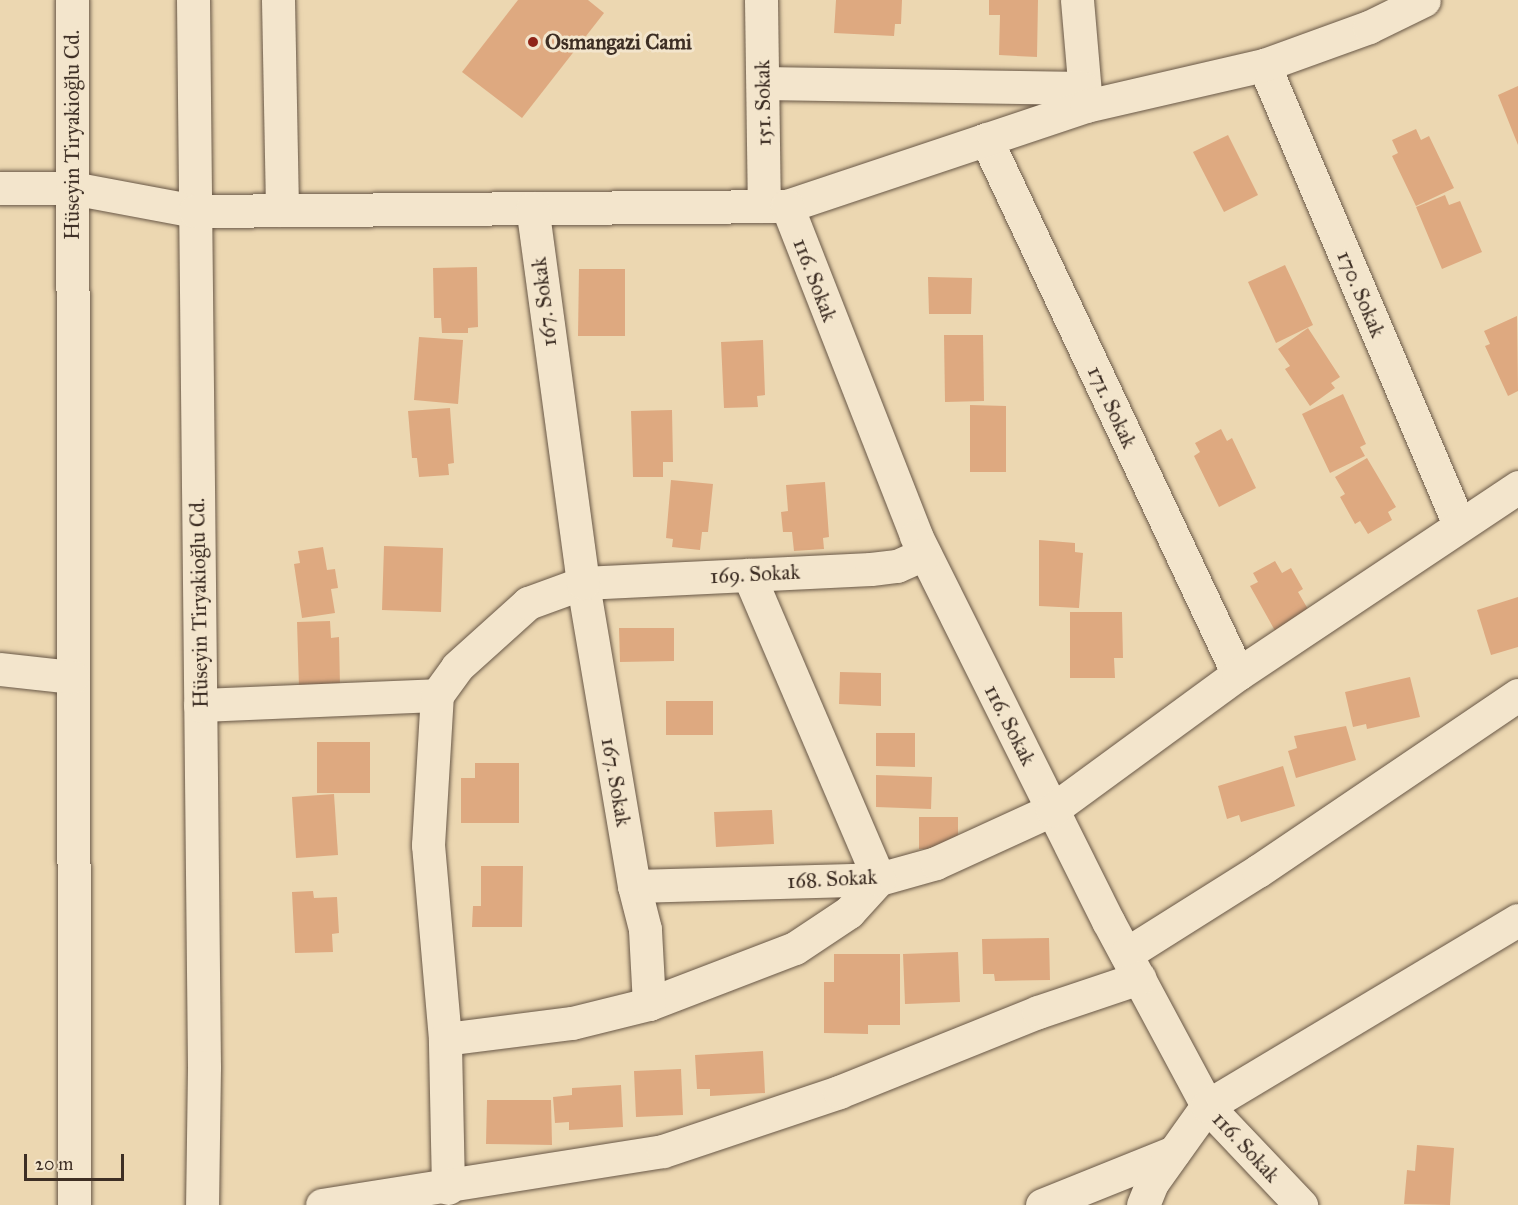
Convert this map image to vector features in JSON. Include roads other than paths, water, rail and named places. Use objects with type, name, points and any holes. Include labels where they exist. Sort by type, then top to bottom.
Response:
[{"type":"street","name":"Hüseyin Tiryakioğlu Cd.","points":[[72,0],[74,1205]]},
{"type":"street","name":"Hüseyin Tiryakioğlu Cd.","points":[[193,0],[202,1205]]},
{"type":"street","points":[[278,0],[282,210]]},
{"type":"street","name":"151. Sokak","points":[[761,0],[763,83],[775,206]]},
{"type":"street","points":[[1077,0],[1085,97]]},
{"type":"street","points":[[763,83],[1085,97],[1264,64],[1369,27],[1424,0]]},
{"type":"street","name":"170. Sokak","points":[[1264,64],[1458,523]]},
{"type":"street","points":[[0,188],[72,188],[195,211],[775,206],[986,140],[1085,97]]},
{"type":"street","name":"171. Sokak","points":[[986,140],[1238,674]]},
{"type":"street","name":"116. Sokak","points":[[775,206],[924,554],[1132,966],[1207,1106],[1300,1205]]},
{"type":"street","name":"167. Sokak","points":[[532,208],[583,583],[634,886],[645,929],[650,1004]]},
{"type":"street","name":"168. Sokak","points":[[634,886],[879,879],[936,863],[1052,810],[1238,674],[1458,523],[1518,487]]},
{"type":"street","name":"169. Sokak","points":[[437,695],[457,668],[528,603],[583,583],[897,566],[924,554]]},
{"type":"street","points":[[445,1039],[572,1023],[650,1004],[795,948],[849,912],[879,879],[749,575]]},
{"type":"street","points":[[0,669],[73,676]]},
{"type":"street","points":[[322,1205],[448,1188],[663,1151],[839,1092],[1038,1012],[1132,966],[1258,871],[1518,694]]},
{"type":"street","points":[[200,705],[437,695],[428,845],[445,1039],[448,1188]]},
{"type":"street","points":[[1143,1205],[1174,1152],[1207,1106],[1518,920]]},
{"type":"street","points":[[1042,1205],[1174,1152]]},
{"type":"place","name":"Osmangazi Cami","points":[[533,42]]}]
